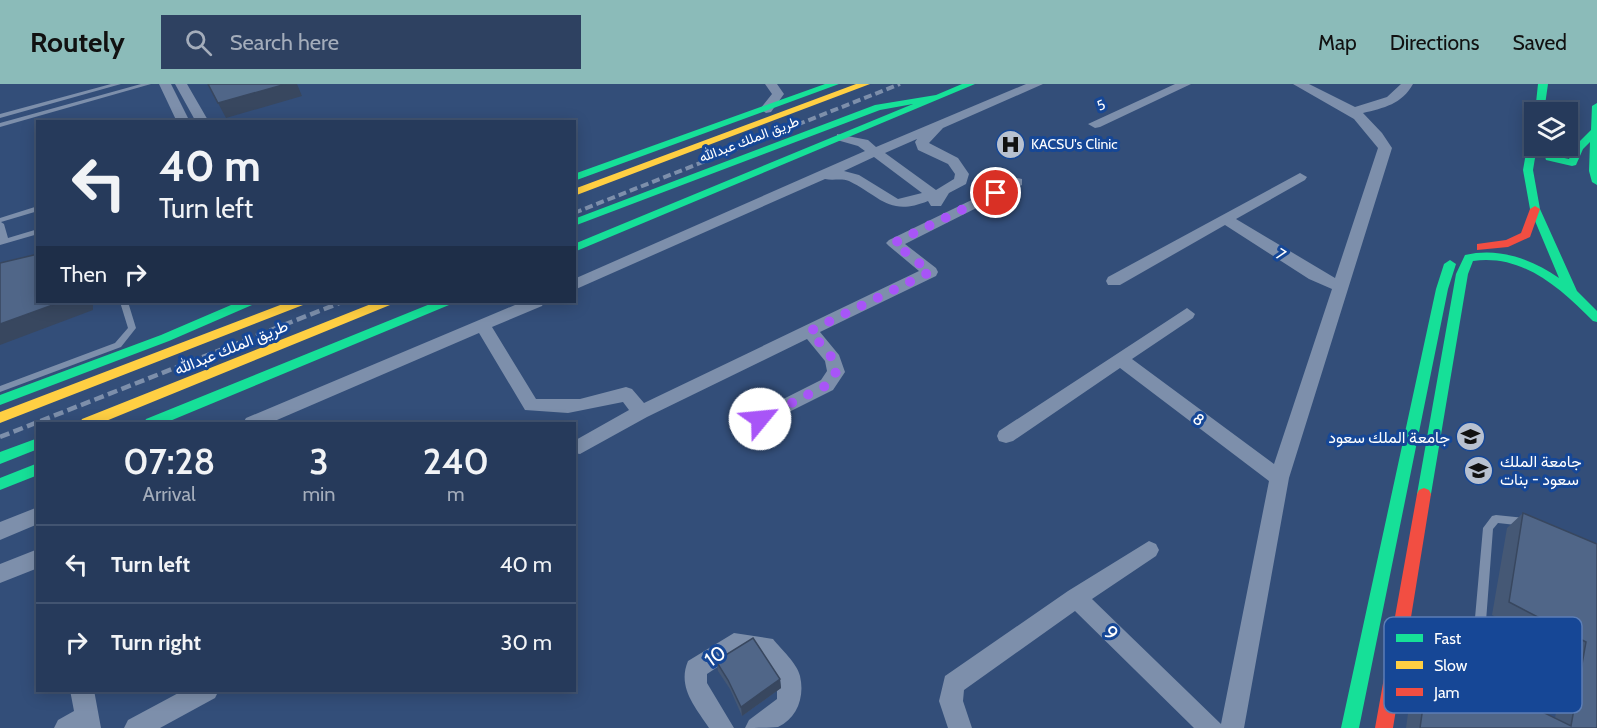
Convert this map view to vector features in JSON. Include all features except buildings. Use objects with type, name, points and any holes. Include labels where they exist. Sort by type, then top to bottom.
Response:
[{"type":"main road","points":[[576,177],[834,84]]},
{"type":"main road","name":"طريق الملك عبدالله","points":[[576,192],[865,84]]},
{"type":"main road","points":[[576,247],[864,128],[936,91],[970,84]]},
{"type":"main road","points":[[1541,102],[1542,84]]},
{"type":"main road","name":"طريق الملك عبدالله","points":[[576,222],[878,107],[936,91]]},
{"type":"main road","points":[[1597,106],[1594,171],[1597,182]]},
{"type":"main road","points":[[1578,152],[1596,131]]},
{"type":"main road","points":[[1530,156],[1528,170],[1535,209],[1572,293]]},
{"type":"main road","points":[[1550,156],[1563,163],[1572,163],[1576,156]]},
{"type":"main road","points":[[1350,728],[1442,289],[1452,255],[1466,247],[1508,243],[1526,236],[1535,209]]},
{"type":"main road","points":[[1403,617],[1462,274],[1469,258],[1492,254],[1516,259],[1545,272],[1572,293],[1597,318]]},
{"type":"main road","points":[[0,400],[165,338],[246,303]]},
{"type":"main road","name":"طريق الملك عبدالله","points":[[0,418],[296,303]]},
{"type":"main road","name":"طريق الملك عبدالله","points":[[89,422],[384,303]]},
{"type":"main road","points":[[152,422],[443,303]]},
{"type":"main road","points":[[0,458],[36,444]]},
{"type":"main road","points":[[0,484],[36,470]]},
{"type":"main road","points":[[1384,728],[1387,713]]},
{"type":"street","points":[[165,84],[183,120]]},
{"type":"street","points":[[181,84],[202,120]]},
{"type":"street","points":[[766,109],[778,94],[771,84]]},
{"type":"street","points":[[576,284],[801,184],[1037,84]]},
{"type":"street","name":"5","points":[[1095,124],[1185,84]]},
{"type":"street","points":[[1232,728],[1279,478],[1385,148],[1374,128],[1355,111],[1299,84]]},
{"type":"street","points":[[1355,111],[1395,100],[1407,84]]},
{"type":"street","points":[[935,223],[921,212],[937,196],[961,181],[960,168],[946,156],[923,147],[922,142],[947,122]]},
{"type":"street","points":[[864,128],[880,150],[937,196]]},
{"type":"street","points":[[842,137],[880,150]]},
{"type":"street","points":[[801,184],[840,173],[854,176],[876,196],[890,202],[911,203],[937,196]]},
{"type":"street","points":[[1114,281],[1299,177]]},
{"type":"street","points":[[580,447],[641,412],[930,272],[894,243],[1017,183]]},
{"type":"street","name":"7","points":[[1225,219],[1315,275],[1339,286]]},
{"type":"street","points":[[254,422],[534,303]]},
{"type":"street","points":[[1006,436],[1187,314]]},
{"type":"street","points":[[482,326],[531,405],[561,409],[606,402],[626,394],[641,412]]},
{"type":"street","points":[[741,429],[827,385],[836,372],[833,359],[810,331]]},
{"type":"street","name":"8","points":[[1120,359],[1279,478]]},
{"type":"street","points":[[0,531],[36,516]]},
{"type":"street","points":[[960,728],[951,701],[953,684],[1149,549]]},
{"type":"street","points":[[0,574],[36,559]]},
{"type":"street","name":"9","points":[[1076,598],[1211,728]]},
{"type":"street","name":"10","points":[[722,728],[695,685],[696,669],[734,643],[765,646],[789,677],[788,705],[757,728]]},
{"type":"street","points":[[66,728],[88,722],[82,692]]},
{"type":"street","points":[[136,728],[203,692]]},
{"type":"lane","points":[[0,116],[118,84]]},
{"type":"lane","points":[[0,125],[147,84]]},
{"type":"lane","points":[[36,209],[0,222],[2,242],[36,232]]},
{"type":"lane","points":[[0,389],[118,345],[132,328],[124,303]]},
{"type":"lane","points":[[1481,617],[1488,528],[1496,519],[1527,522],[1537,526]]},
{"type":"railway","points":[[576,212],[900,84]]},
{"type":"railway","points":[[38,422],[339,303]]},
{"type":"railway","points":[[0,437],[36,423]]},
{"type":"traffic: fast","points":[[576,177],[834,84]]},
{"type":"traffic: fast","points":[[938,97],[970,84]]},
{"type":"traffic: fast","points":[[1541,102],[1543,84]]},
{"type":"traffic: fast","points":[[576,247],[938,97]]},
{"type":"traffic: fast","points":[[576,222],[878,107],[938,97]]},
{"type":"traffic: fast","points":[[1597,106],[1594,171],[1597,182]]},
{"type":"traffic: fast","points":[[1578,150],[1596,131]]},
{"type":"traffic: fast","points":[[1530,156],[1528,170],[1535,209],[1572,293],[1597,318]]},
{"type":"traffic: fast","points":[[1550,156],[1572,163],[1575,156]]},
{"type":"traffic: fast","points":[[1424,494],[1462,274],[1469,258],[1498,256],[1524,263],[1549,276],[1572,293]]},
{"type":"traffic: fast","points":[[1350,728],[1442,289],[1450,264]]},
{"type":"traffic: fast","points":[[0,400],[165,338],[246,303]]},
{"type":"traffic: fast","points":[[153,422],[443,303]]},
{"type":"traffic: fast","points":[[0,458],[36,444]]},
{"type":"traffic: fast","points":[[0,484],[36,470]]},
{"type":"traffic: slow","points":[[576,192],[865,84]]},
{"type":"traffic: slow","points":[[0,418],[296,303]]},
{"type":"traffic: slow","points":[[89,422],[384,303]]},
{"type":"traffic: jam","points":[[1481,247],[1508,243],[1526,235],[1535,209]]},
{"type":"traffic: jam","points":[[1403,617],[1424,494]]},
{"type":"traffic: jam","points":[[1384,728],[1387,713]]},
{"type":"place","name":"KACSU's Clinic","points":[[1010,144]]},
{"type":"place","name":"جامعة الملك سعود","points":[[1471,437]]},
{"type":"place","name":"جامعة الملك سعود - بنات","points":[[1479,470]]},
{"type":"route","points":[[760,419],[827,385],[836,372],[833,359],[810,331],[930,272],[894,243],[996,193]]}]
